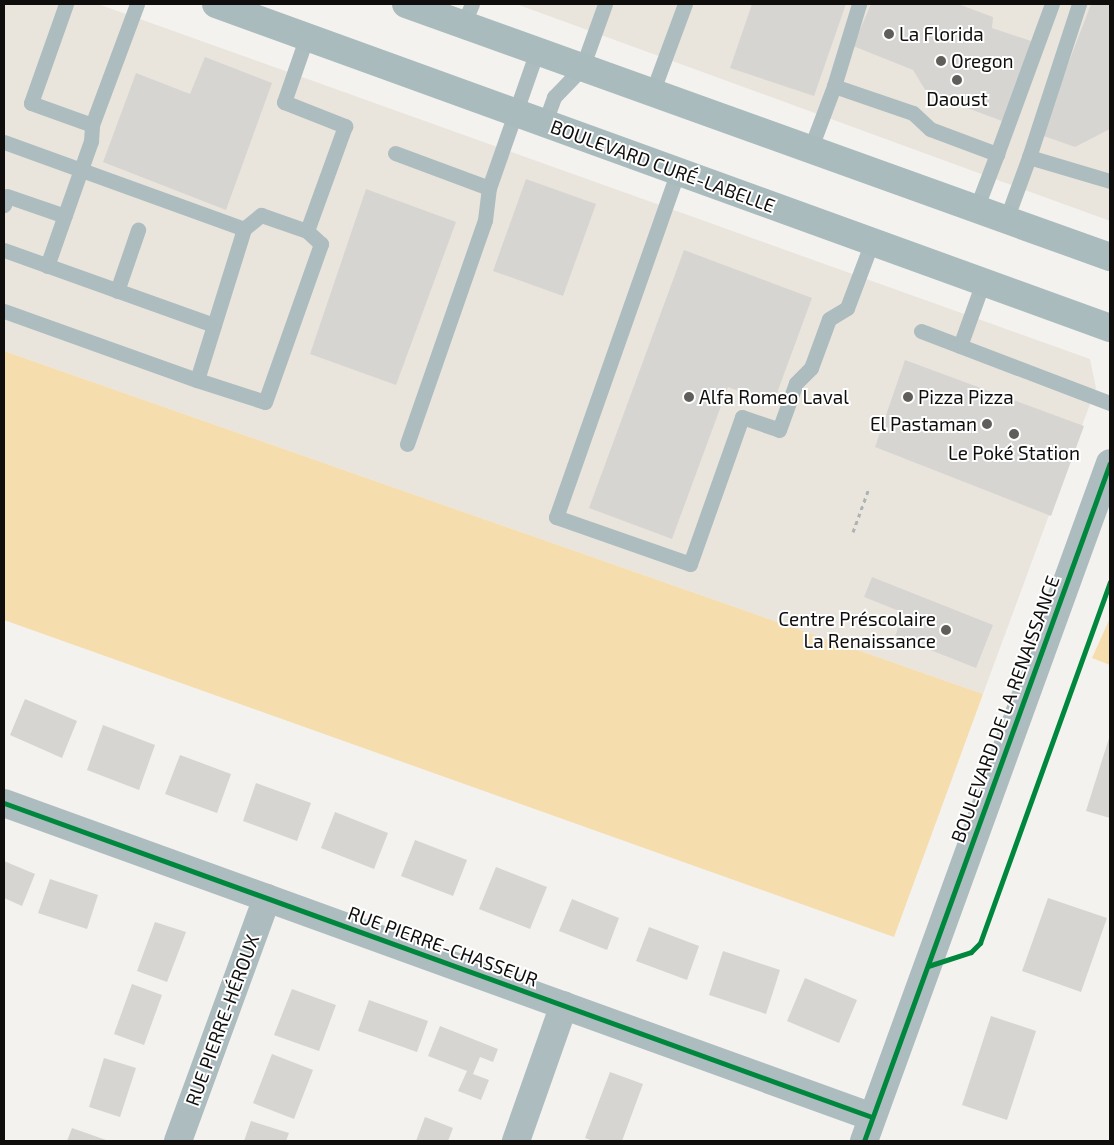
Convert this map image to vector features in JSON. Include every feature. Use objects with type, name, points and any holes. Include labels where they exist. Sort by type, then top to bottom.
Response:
[{"type":"main road","name":"BOULEVARD CURÉ-LABELLE","points":[[216,4],[1110,328]]},
{"type":"main road","points":[[406,4],[468,14],[537,51],[1110,257]]},
{"type":"street","name":"BOULEVARD DE LA RENAISSANCE","points":[[868,1129],[1110,467]]},
{"type":"street","name":"RUE PIERRE-CHASSEUR","points":[[4,803],[564,1005],[868,1129]]},
{"type":"street","name":"RUE PIERRE-HÉROUX","points":[[178,1141],[267,898]]},
{"type":"street","points":[[516,1141],[564,1005]]},
{"type":"lane","points":[[66,4],[30,104],[92,125]]},
{"type":"lane","points":[[47,266],[82,170],[92,125],[137,4]]},
{"type":"lane","points":[[544,122],[554,97],[582,68],[605,4]]},
{"type":"lane","points":[[652,93],[686,4]]},
{"type":"lane","points":[[810,150],[834,86],[859,4]]},
{"type":"lane","points":[[976,209],[1052,4]]},
{"type":"lane","points":[[1006,220],[1079,4]]},
{"type":"lane","points":[[307,36],[284,102],[345,126],[307,231]]},
{"type":"lane","points":[[407,444],[485,220],[489,188],[537,51]]},
{"type":"lane","points":[[834,86],[912,114],[930,129],[997,154]]},
{"type":"lane","points":[[4,142],[244,229]]},
{"type":"lane","points":[[395,153],[489,188]]},
{"type":"lane","points":[[1028,157],[1110,181]]},
{"type":"lane","points":[[678,171],[556,517],[690,564],[742,417],[779,430],[796,383],[811,368],[829,319],[847,308],[872,242]]},
{"type":"lane","points":[[4,205],[7,196],[65,216]]},
{"type":"lane","points":[[4,311],[197,380],[265,402],[321,244],[307,231],[261,215],[244,229],[197,380]]},
{"type":"lane","points":[[117,291],[138,230]]},
{"type":"lane","points":[[4,250],[214,325]]},
{"type":"lane","points":[[960,346],[983,282]]},
{"type":"lane","points":[[921,331],[1110,403]]},
{"type":"path","points":[[853,532],[869,488]]},
{"type":"shaded area","points":[[4,4],[98,4],[1090,359],[1096,388],[983,694],[4,351]]},
{"type":"shaded area","points":[[516,4],[1110,4],[1110,221]]},
{"type":"shaded area","points":[[4,351],[983,694],[894,937],[4,620]]},
{"type":"shaded area","points":[[1110,618],[1110,665],[1092,658]]},
{"type":"building","points":[[752,4],[846,4],[814,96],[730,68]]},
{"type":"building","points":[[871,4],[958,4],[993,17],[992,28],[1034,42],[1002,121],[927,93],[913,70],[853,46]]},
{"type":"building","points":[[1091,4],[1110,4],[1110,129],[1075,147],[1041,135]]},
{"type":"building","points":[[205,57],[272,83],[226,210],[103,162],[136,73],[190,94]]},
{"type":"building","points":[[526,179],[596,204],[563,296],[493,271]]},
{"type":"building","points":[[366,189],[456,222],[396,385],[310,354]]},
{"type":"building","points":[[684,250],[812,298],[773,404],[728,387],[672,539],[589,508]]},
{"type":"building","points":[[905,360],[1084,426],[1051,516],[875,447]]},
{"type":"building","points":[[872,577],[993,625],[976,668],[895,636],[904,613],[864,597]]},
{"type":"building","points":[[25,699],[77,721],[62,758],[10,735]]},
{"type":"building","points":[[103,725],[155,745],[139,790],[87,770]]},
{"type":"building","points":[[1110,735],[1110,818],[1086,811]]},
{"type":"building","points":[[180,755],[231,774],[217,813],[165,794]]},
{"type":"building","points":[[256,783],[311,803],[297,841],[243,821]]},
{"type":"building","points":[[335,812],[388,833],[374,869],[321,848]]},
{"type":"building","points":[[415,840],[467,860],[453,896],[401,876]]},
{"type":"building","points":[[4,861],[35,874],[22,906],[4,898]]},
{"type":"building","points":[[496,867],[547,887],[530,929],[479,909]]},
{"type":"building","points":[[50,879],[98,895],[87,929],[38,913]]},
{"type":"building","points":[[1048,898],[1107,918],[1081,992],[1022,971]]},
{"type":"building","points":[[572,899],[619,918],[607,950],[559,931]]},
{"type":"building","points":[[155,922],[186,932],[167,982],[137,971]]},
{"type":"building","points":[[649,927],[699,946],[687,980],[636,961]]},
{"type":"building","points":[[723,951],[780,970],[766,1014],[709,995]]},
{"type":"building","points":[[805,978],[857,1000],[839,1043],[787,1021]]},
{"type":"building","points":[[132,984],[162,995],[144,1045],[114,1034]]},
{"type":"building","points":[[292,989],[336,1005],[319,1051],[274,1035]]},
{"type":"building","points":[[369,1000],[428,1021],[417,1052],[358,1031]]},
{"type":"building","points":[[991,1016],[1036,1031],[1007,1120],[962,1105]]},
{"type":"building","points":[[440,1026],[498,1049],[493,1062],[480,1057],[473,1074],[489,1080],[481,1100],[458,1091],[467,1071],[428,1056]]},
{"type":"building","points":[[272,1054],[313,1070],[294,1119],[253,1103]]},
{"type":"building","points":[[104,1058],[136,1068],[120,1117],[89,1107]]},
{"type":"building","points":[[610,1072],[643,1084],[622,1141],[593,1141],[585,1138]]},
{"type":"building","points":[[425,1117],[453,1128],[448,1141],[416,1141]]},
{"type":"building","points":[[251,1121],[289,1133],[286,1141],[244,1141]]},
{"type":"building","points":[[72,1128],[109,1141],[67,1141]]},
{"type":"cycle path","points":[[864,1141],[1110,463]]},
{"type":"cycle path","points":[[928,966],[971,952],[980,943],[1110,582]]},
{"type":"cycle path","points":[[4,803],[872,1117]]},
{"type":"place","name":"La Florida","points":[[889,34]]},
{"type":"place","name":"Oregon","points":[[941,61]]},
{"type":"place","name":"Daoust","points":[[957,80]]},
{"type":"place","name":"Alfa Romeo Laval","points":[[689,397]]},
{"type":"place","name":"Pizza Pizza","points":[[908,397]]},
{"type":"place","name":"El Pastaman","points":[[987,424]]},
{"type":"place","name":"Le Poké Station","points":[[1014,434]]},
{"type":"place","name":"Centre Préscolaire La Renaissance","points":[[946,630]]}]
